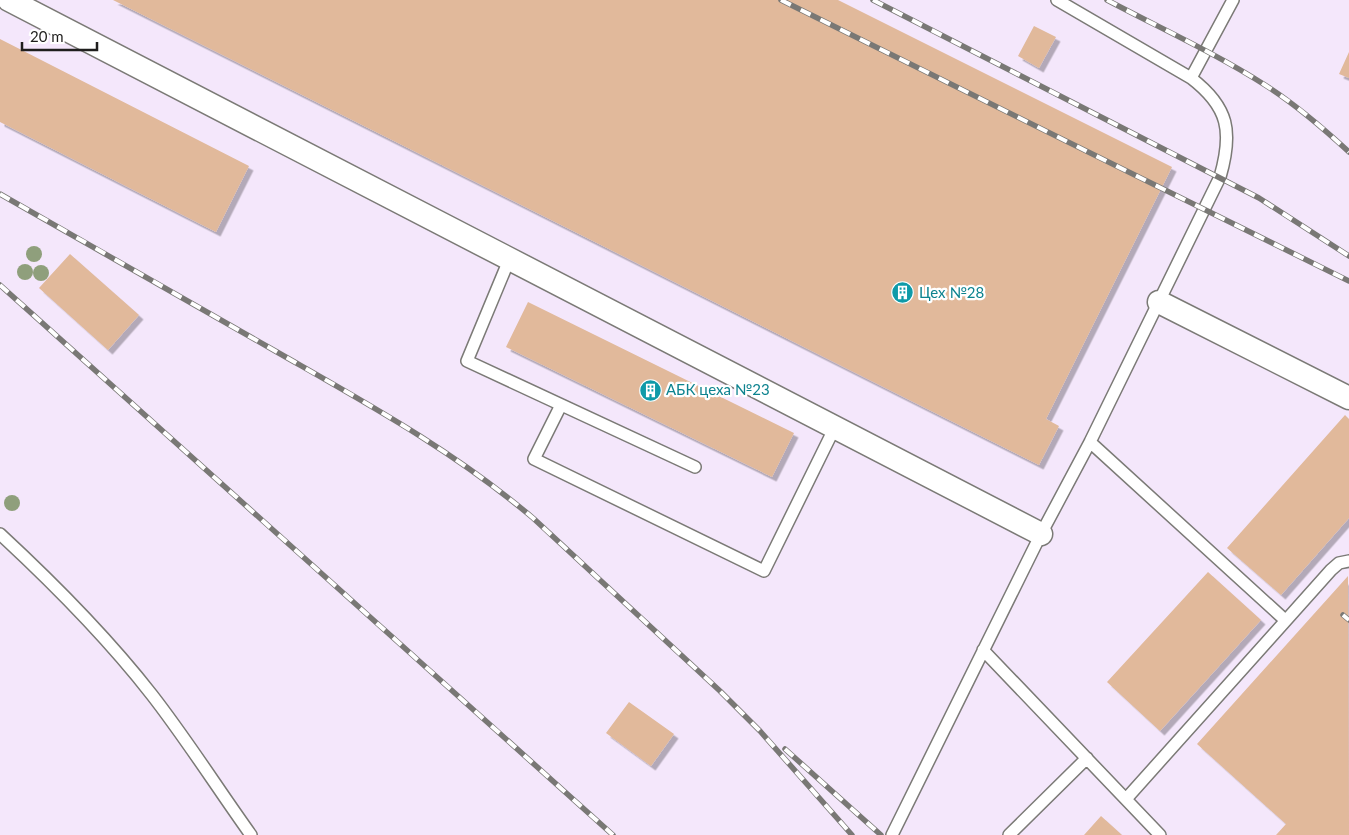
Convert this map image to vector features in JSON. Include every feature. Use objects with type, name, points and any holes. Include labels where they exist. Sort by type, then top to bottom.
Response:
[{"type":"street","points":[[8,0],[834,429],[1041,534]]},
{"type":"street","points":[[1158,302],[1349,398]]},
{"type":"lane","points":[[892,835],[1041,534],[1090,442],[1220,176],[1226,156],[1227,128],[1223,114],[1204,88],[1191,78],[1057,0]]},
{"type":"lane","points":[[1191,78],[1233,0]]},
{"type":"lane","points":[[509,260],[467,361],[696,468]]},
{"type":"lane","points":[[561,404],[534,459],[764,571],[834,429]]},
{"type":"lane","points":[[1090,442],[1285,620]]},
{"type":"lane","points":[[0,534],[49,579],[103,636],[134,673],[251,835]]},
{"type":"lane","points":[[1126,799],[1331,570],[1339,563],[1349,562]]},
{"type":"lane","points":[[983,650],[1160,835]]},
{"type":"lane","points":[[1009,835],[1087,758]]},
{"type":"shaded area","points":[[0,0],[1349,0],[1349,835],[0,835]]},
{"type":"building","name":"Цех №28","points":[[113,0],[838,0],[1172,167],[1046,419],[1059,426],[1039,465]]},
{"type":"building","points":[[1034,26],[1056,37],[1039,68],[1018,56]]},
{"type":"building","points":[[0,39],[249,166],[216,232],[0,122]]},
{"type":"building","points":[[1349,52],[1349,78],[1339,74]]},
{"type":"building","points":[[70,254],[139,315],[108,350],[39,288]]},
{"type":"building","name":"АБК цеха №23","points":[[528,302],[794,433],[772,477],[506,347]]},
{"type":"building","points":[[1345,415],[1349,419],[1349,518],[1281,595],[1227,548]]},
{"type":"building","points":[[1208,572],[1261,620],[1160,731],[1107,682]]},
{"type":"building","points":[[1348,576],[1349,835],[1276,835],[1286,824],[1197,744]]},
{"type":"building","points":[[629,702],[674,734],[651,766],[606,733]]},
{"type":"building","points":[[1101,816],[1122,835],[1084,835]]},
{"type":"railway","points":[[781,0],[1349,281]]},
{"type":"railway","points":[[873,0],[1259,198],[1349,256]]},
{"type":"railway","points":[[1107,0],[1246,73],[1287,100],[1349,152]]},
{"type":"railway","points":[[0,194],[376,409],[441,449],[503,494],[533,518],[720,691],[760,731],[852,835]]},
{"type":"railway","points":[[0,285],[613,835]]},
{"type":"railway","points":[[1343,615],[1349,620]]},
{"type":"railway","points":[[785,749],[881,835]]},
{"type":"place","name":"Цех №28","points":[[903,293]]},
{"type":"place","name":"АБК цеха №23","points":[[650,390]]}]
